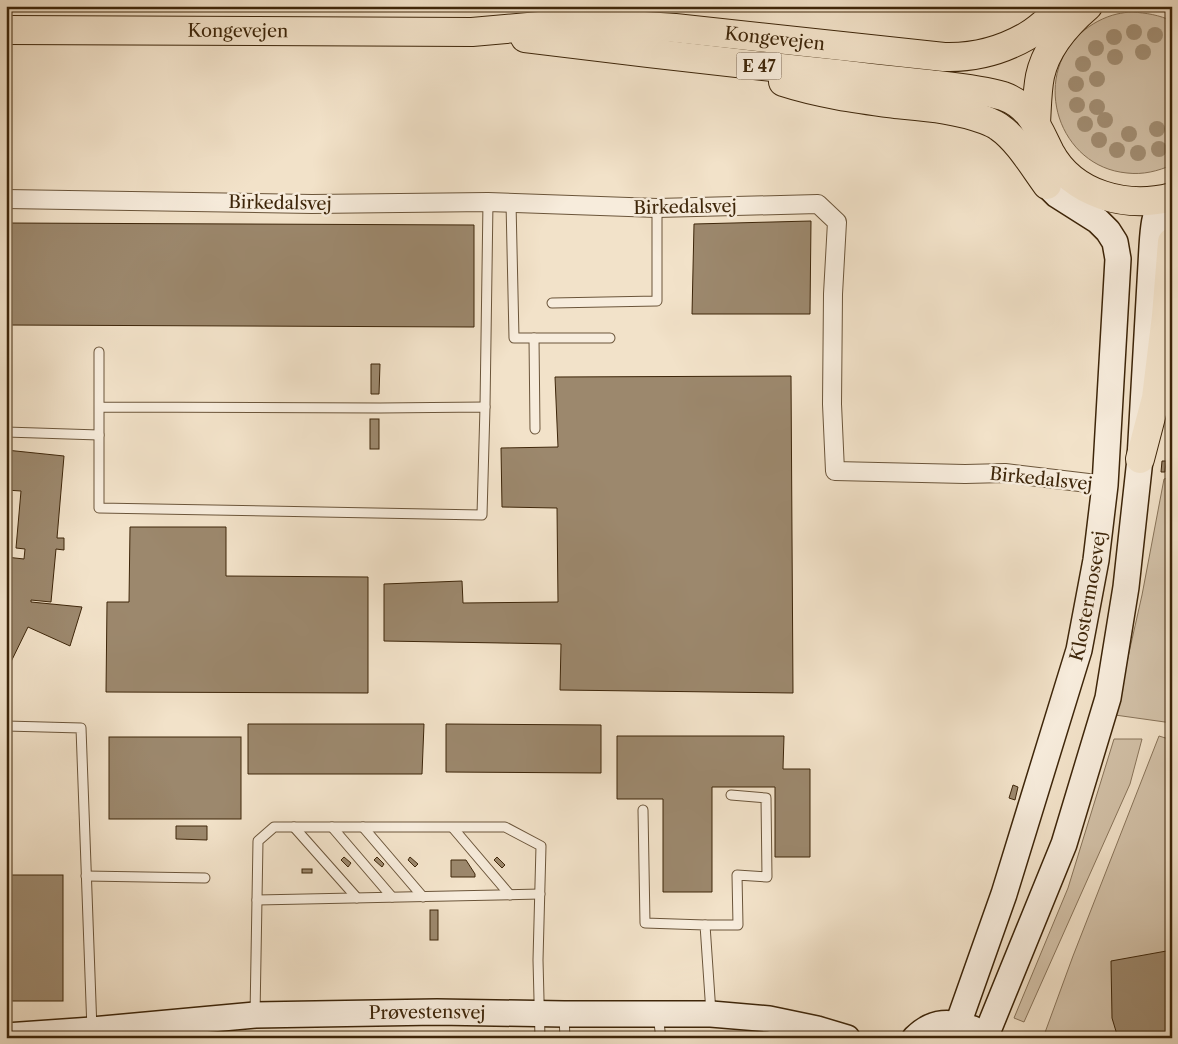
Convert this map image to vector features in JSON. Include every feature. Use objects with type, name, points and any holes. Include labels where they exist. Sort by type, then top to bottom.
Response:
[{"type":"main road","name":"Kongevejen","points":[[6,30],[472,32],[583,22],[675,28],[961,58],[984,54],[1007,46],[1027,36],[1064,6]]},
{"type":"main road","points":[[1047,185],[1040,168],[1036,123],[1040,78],[1046,59],[1053,46],[1074,19],[1088,6]]},
{"type":"main road","name":"Kongevejen","points":[[472,32],[955,87],[1003,97],[1021,106],[1036,123]]},
{"type":"main road","points":[[715,61],[801,88],[852,98],[955,111],[976,117],[996,125],[1006,132],[1047,185]]},
{"type":"main road","name":"E 47","points":[[1036,123],[1057,162],[1073,180],[1094,193],[1120,200],[1145,201],[1169,196]]},
{"type":"main road","name":"Klostermosevej","points":[[958,1024],[1004,894],[1079,650],[1096,560],[1105,485],[1118,259],[1115,242],[1108,230],[1098,221],[1057,195],[1047,185]]},
{"type":"main road","name":"Klostermosevej","points":[[984,1038],[1064,844],[1108,698],[1126,587],[1140,459],[1152,247],[1156,214],[1159,205],[1169,196]]},
{"type":"main road","points":[[1140,459],[1156,398],[1166,316],[1172,242]]},
{"type":"main road","name":"Prøvestensvej","points":[[6,1036],[255,1015],[437,1012],[539,1013],[565,1026],[658,1013],[711,1014],[769,1019],[817,1029],[848,1038]]},
{"type":"main road","points":[[915,1038],[920,1032],[932,1026],[945,1023],[958,1024],[972,1029],[984,1038]]},
{"type":"street","name":"Birkedalsvej","points":[[6,199],[312,204],[488,202],[657,208],[818,204],[837,222],[833,294],[832,404],[835,471],[965,474],[1005,472],[1105,485]]},
{"type":"lane","points":[[99,352],[99,508],[482,515],[488,202]]},
{"type":"lane","points":[[511,203],[514,338],[610,338]]},
{"type":"lane","points":[[552,303],[657,301],[657,208]]},
{"type":"lane","points":[[534,338],[534,429]]},
{"type":"lane","points":[[99,407],[485,407]]},
{"type":"lane","points":[[6,432],[99,435]]},
{"type":"lane","points":[[6,726],[81,728],[92,1030]]},
{"type":"lane","points":[[643,810],[644,923],[738,925],[736,875],[767,877],[766,798],[731,795]]},
{"type":"lane","points":[[255,1015],[258,841],[274,827],[506,827],[541,846],[538,960],[540,1038]]},
{"type":"lane","points":[[294,827],[357,898]]},
{"type":"lane","points":[[332,827],[392,897]]},
{"type":"lane","points":[[363,827],[423,897]]},
{"type":"lane","points":[[453,828],[510,895]]},
{"type":"lane","points":[[86,876],[205,878]]},
{"type":"lane","points":[[257,900],[540,894]]},
{"type":"lane","points":[[706,925],[711,1014]]},
{"type":"lane","points":[[658,1013],[661,1038]]},
{"type":"shaded area","points":[[1132,12],[1162,17],[1172,21],[1172,165],[1145,173],[1127,173],[1103,167],[1084,155],[1069,138],[1059,118],[1055,96],[1057,73],[1066,52],[1081,33],[1107,17]]},
{"type":"shaded area","points":[[1172,477],[1172,723],[1115,715],[1142,595],[1164,479]]},
{"type":"shaded area","points":[[1159,736],[1172,740],[1172,1038],[1043,1038],[1073,956]]},
{"type":"shaded area","points":[[1114,739],[1142,739],[1130,784],[1024,1022],[1014,1018],[1068,888]]},
{"type":"building","points":[[811,221],[810,314],[692,314],[694,224]]},
{"type":"building","points":[[6,223],[474,225],[474,327],[6,325]]},
{"type":"building","points":[[371,364],[380,364],[379,394],[371,394]]},
{"type":"building","points":[[791,376],[793,693],[560,690],[561,644],[384,641],[384,584],[462,581],[463,603],[558,602],[557,508],[502,507],[501,448],[558,447],[555,377]]},
{"type":"building","points":[[370,419],[379,419],[379,449],[370,449]]},
{"type":"building","points":[[6,450],[64,456],[57,538],[64,538],[64,550],[56,549],[51,602],[31,600],[31,602],[82,607],[70,646],[28,627],[6,672],[6,557],[24,559],[25,549],[16,548],[21,491],[6,490]]},
{"type":"building","points":[[1162,461],[1166,461],[1165,472],[1161,472]]},
{"type":"building","points":[[130,527],[226,527],[226,576],[368,577],[368,693],[106,692],[107,602],[129,602]]},
{"type":"building","points":[[248,724],[424,724],[422,774],[248,774]]},
{"type":"building","points":[[446,724],[601,725],[601,773],[446,772]]},
{"type":"building","points":[[617,736],[784,736],[783,769],[810,769],[810,857],[775,857],[775,787],[712,787],[712,892],[663,892],[663,799],[617,799]]},
{"type":"building","points":[[109,737],[241,737],[241,819],[109,819]]},
{"type":"building","points":[[1013,785],[1018,787],[1015,800],[1009,798]]},
{"type":"building","points":[[176,826],[207,826],[207,840],[176,839]]},
{"type":"building","points":[[344,857],[351,863],[348,867],[341,860]]},
{"type":"building","points":[[377,857],[384,864],[382,867],[374,860]]},
{"type":"building","points":[[410,857],[418,864],[415,867],[408,860]]},
{"type":"building","points":[[497,857],[505,865],[502,868],[494,860]]},
{"type":"building","points":[[451,860],[466,860],[475,877],[451,877]]},
{"type":"building","points":[[302,869],[312,869],[312,873],[302,873]]},
{"type":"building","points":[[6,875],[63,875],[63,1001],[6,1001]]},
{"type":"building","points":[[430,910],[438,910],[438,940],[430,940]]},
{"type":"building","points":[[1172,950],[1172,1038],[1118,1038],[1112,1018],[1111,961]]}]
